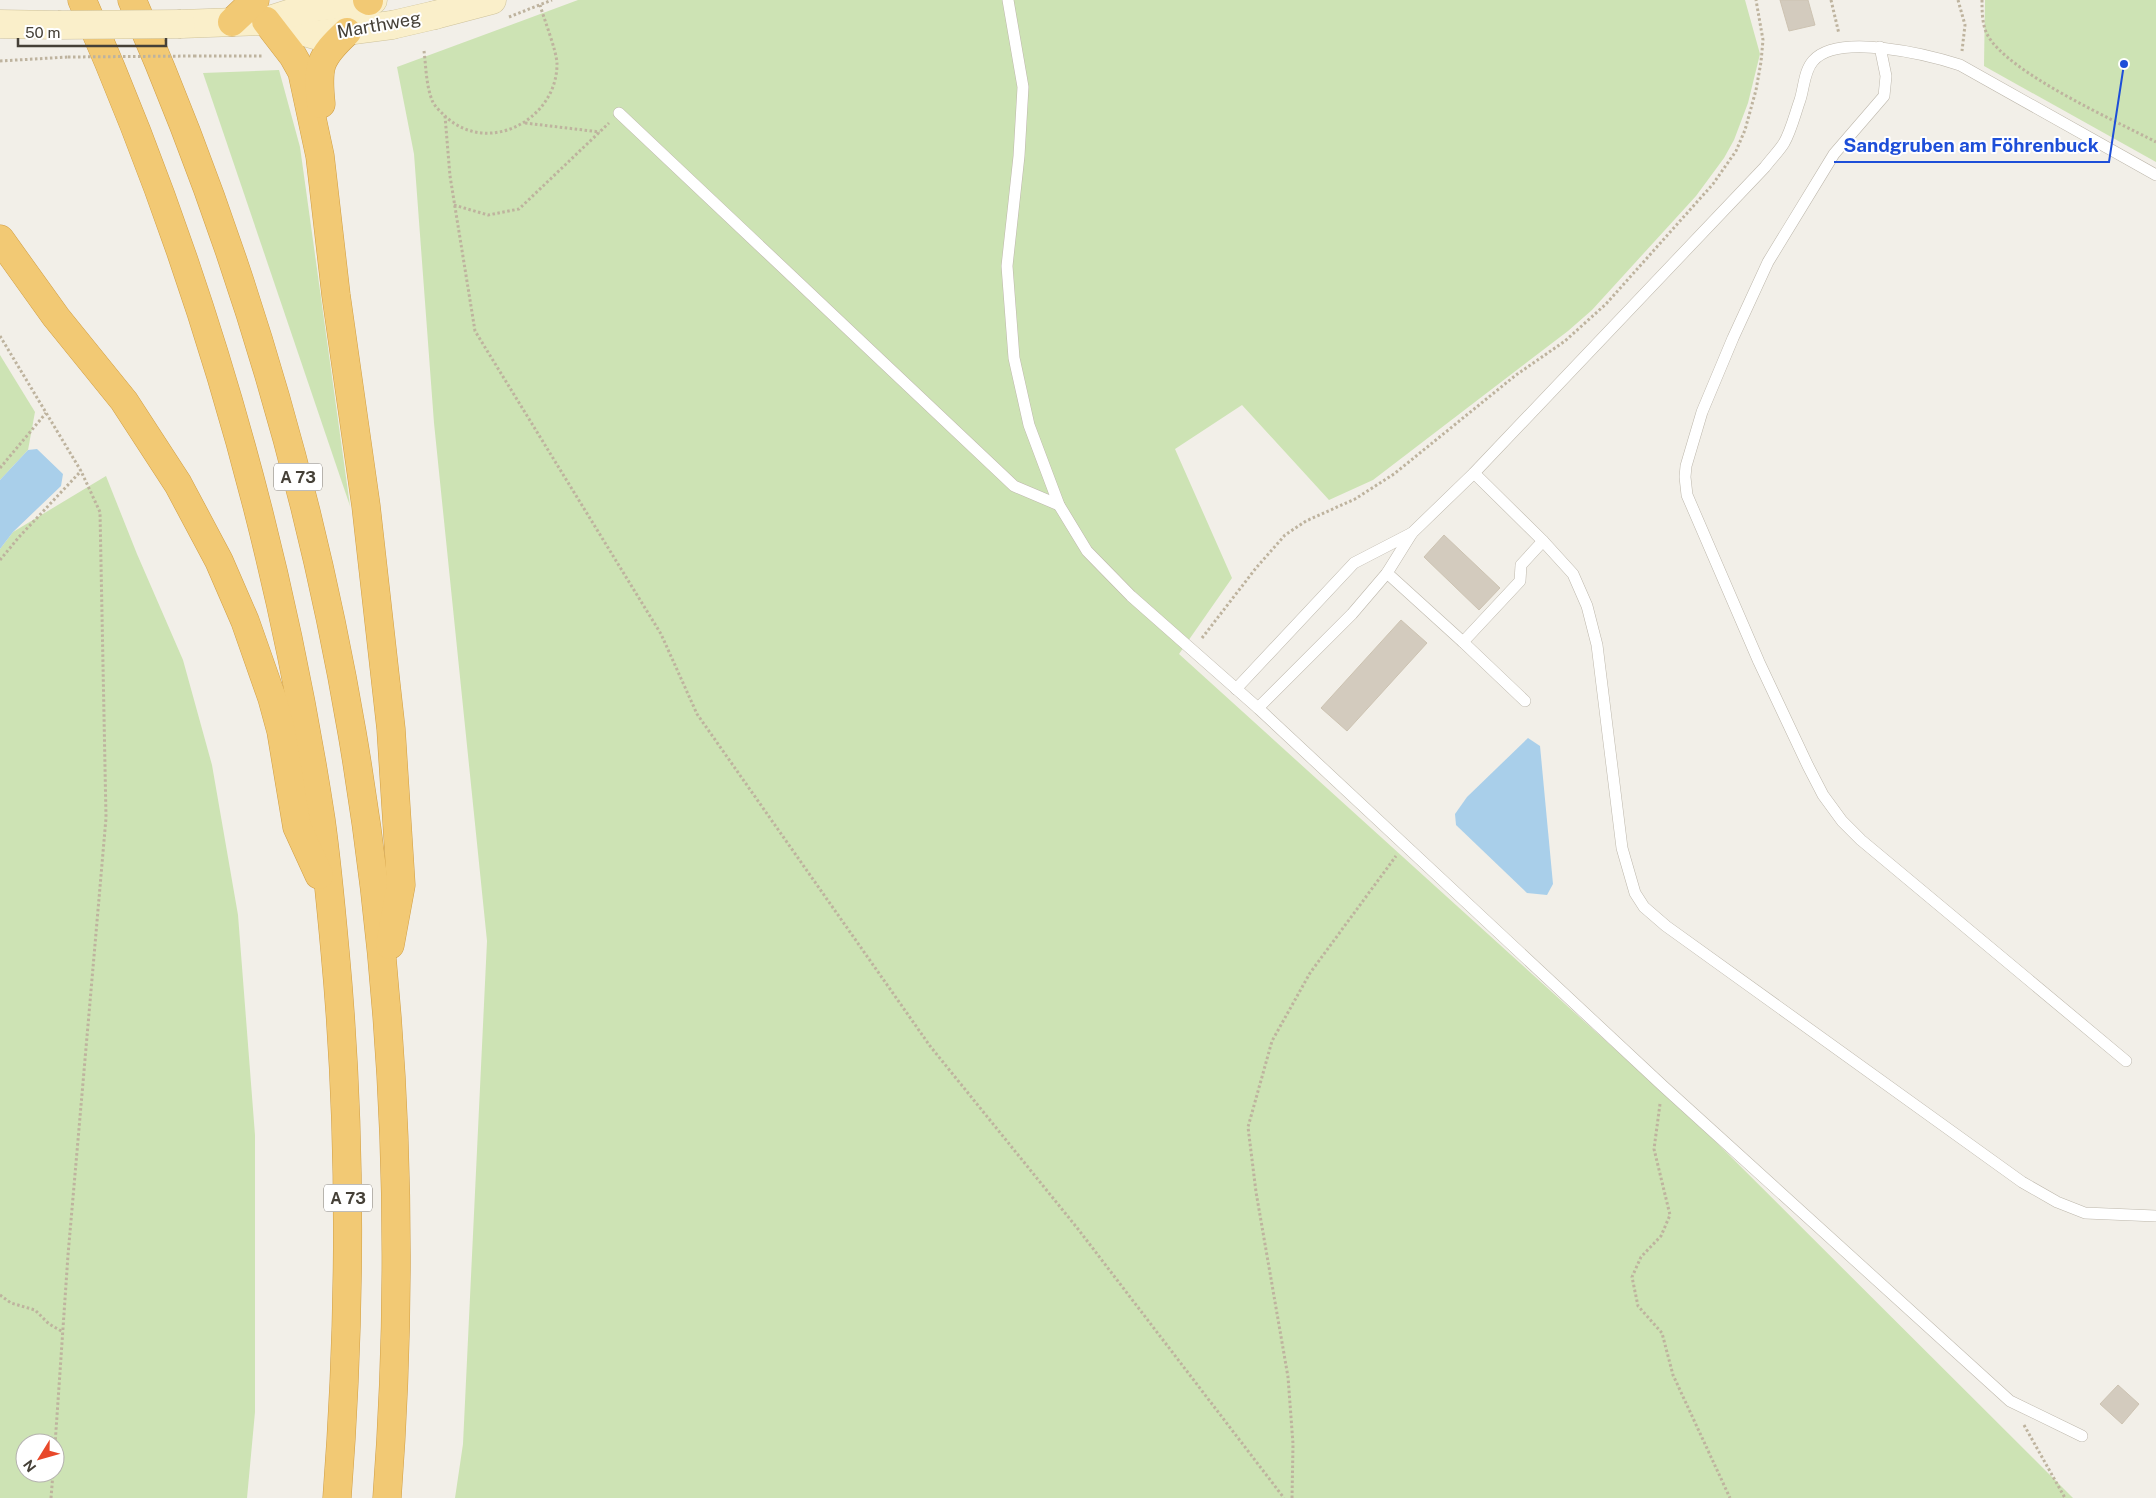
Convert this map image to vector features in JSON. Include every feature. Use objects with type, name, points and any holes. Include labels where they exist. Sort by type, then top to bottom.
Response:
[{"type":"highway","name":"A 73","points":[[82,0],[149,166],[177,244],[242,448],[288,634],[321,822],[330,898],[346,1085],[349,1245],[344,1405],[337,1498]]},
{"type":"highway","name":"A 73","points":[[132,0],[190,141],[234,264],[296,469],[322,574],[354,734],[370,844],[384,974],[395,1153],[396,1364],[387,1498]]},
{"type":"highway","points":[[261,10],[302,72],[320,156],[336,295],[367,516],[391,729],[401,885],[384,974]]},
{"type":"highway","points":[[320,156],[320,69],[324,55],[347,32]]},
{"type":"highway","name":"A 73","points":[[0,239],[35,289],[124,401],[178,484],[215,553],[245,621],[272,698],[280,731],[297,827],[330,898]]},
{"type":"main road","name":"Marthweg","points":[[0,24],[180,24],[232,22],[261,10],[307,8],[373,0]]},
{"type":"main road","name":"Marthweg","points":[[261,10],[315,35],[392,25],[492,0]]},
{"type":"lane","points":[[1008,0],[1023,87],[1019,156],[1007,266],[1014,358],[1029,425],[1059,506],[1087,550],[1131,596],[1258,708],[1663,1086],[2010,1401],[2082,1436]]},
{"type":"lane","points":[[1880,47],[1886,76],[1884,96],[1834,154],[1768,262],[1702,412],[1684,477],[1687,495],[1758,662],[1823,796],[1842,821],[1861,840],[2126,1061]]},
{"type":"lane","points":[[1258,708],[1352,614],[1388,573],[1412,533],[1474,473],[1764,167],[1784,143],[1801,98],[1806,75],[1813,60],[1828,52],[1842,49],[1880,47],[1930,55],[1960,65],[2156,175]]},
{"type":"lane","points":[[619,112],[1014,486],[1059,506]]},
{"type":"lane","points":[[1474,473],[1544,541],[1573,574],[1587,606],[1597,645],[1622,848],[1635,893],[1644,907],[1666,926],[2022,1182],[2057,1202],[2085,1213],[2156,1216]]},
{"type":"lane","points":[[1236,689],[1354,562],[1412,533]]},
{"type":"lane","points":[[1463,642],[1520,581],[1521,565],[1544,541]]},
{"type":"lane","points":[[1388,573],[1525,701]]},
{"type":"path","points":[[424,51],[432,100],[456,126],[487,135],[517,128],[538,113],[553,91],[557,62],[540,5],[552,0]]},
{"type":"path","points":[[1193,650],[1256,568],[1285,534],[1306,520],[1355,499],[1394,474],[1516,376],[1565,341],[1606,304],[1713,184],[1736,151],[1745,130],[1756,90],[1762,62],[1763,40],[1756,0]]},
{"type":"path","points":[[1831,0],[1842,49]]},
{"type":"path","points":[[1958,0],[1965,25],[1960,65]]},
{"type":"path","points":[[1982,0],[1982,12],[1987,33],[2002,54],[2025,71],[2156,142]]},
{"type":"path","points":[[0,61],[68,57],[194,56]]},
{"type":"path","points":[[454,205],[488,215],[519,209],[601,132],[619,112]]},
{"type":"path","points":[[445,116],[454,205],[475,331],[661,634],[697,714],[930,1046],[1078,1229],[1284,1498]]},
{"type":"path","points":[[523,123],[601,132]]},
{"type":"path","points":[[0,336],[81,471],[100,512],[106,818],[56,1433]]},
{"type":"path","points":[[0,468],[46,413]]},
{"type":"path","points":[[0,560],[81,471]]},
{"type":"path","points":[[1292,1498],[1293,1444],[1288,1376],[1256,1192],[1248,1127],[1272,1041],[1310,973],[1405,844]]},
{"type":"path","points":[[1663,1086],[1654,1149],[1670,1215],[1661,1236],[1641,1257],[1632,1277],[1638,1306],[1662,1333],[1673,1376],[1730,1498]]},
{"type":"path","points":[[0,1295],[11,1303],[35,1310],[49,1324],[63,1332]]},
{"type":"path","points":[[2010,1401],[2065,1498]]},
{"type":"path","points":[[52,1498],[53,1483]]},
{"type":"green space","points":[[578,0],[1745,0],[1760,54],[1748,103],[1734,140],[1724,158],[1696,196],[1592,310],[1568,331],[1373,480],[1329,500],[1242,405],[1175,449],[1232,578],[1179,654],[1703,1129],[2073,1498],[455,1498],[463,1444],[487,941],[434,423],[414,154],[397,67]]},
{"type":"green space","points":[[1985,0],[2156,0],[2156,162],[1984,66]]},
{"type":"green space","points":[[279,70],[300,147],[350,506],[203,73]]},
{"type":"green space","points":[[0,355],[35,412],[28,450],[0,480]]},
{"type":"green space","points":[[106,476],[137,554],[183,660],[212,765],[238,915],[255,1135],[255,1412],[247,1498],[0,1498],[0,549],[13,532]]},
{"type":"water","points":[[37,449],[63,474],[61,486],[13,532],[0,549],[0,480],[28,450]]},
{"type":"water","points":[[1528,738],[1540,746],[1553,884],[1547,895],[1527,893],[1456,825],[1455,814],[1467,797]]},
{"type":"building","points":[[1780,0],[1808,0],[1815,25],[1789,31]]},
{"type":"building","points":[[1444,535],[1500,588],[1479,610],[1424,557]]},
{"type":"building","points":[[1401,620],[1427,643],[1347,731],[1321,708]]},
{"type":"building","points":[[2118,1385],[2139,1404],[2122,1424],[2100,1404]]},
{"type":"place","name":"Sandgruben am Föhrenbuck","points":[[2124,64]]}]
